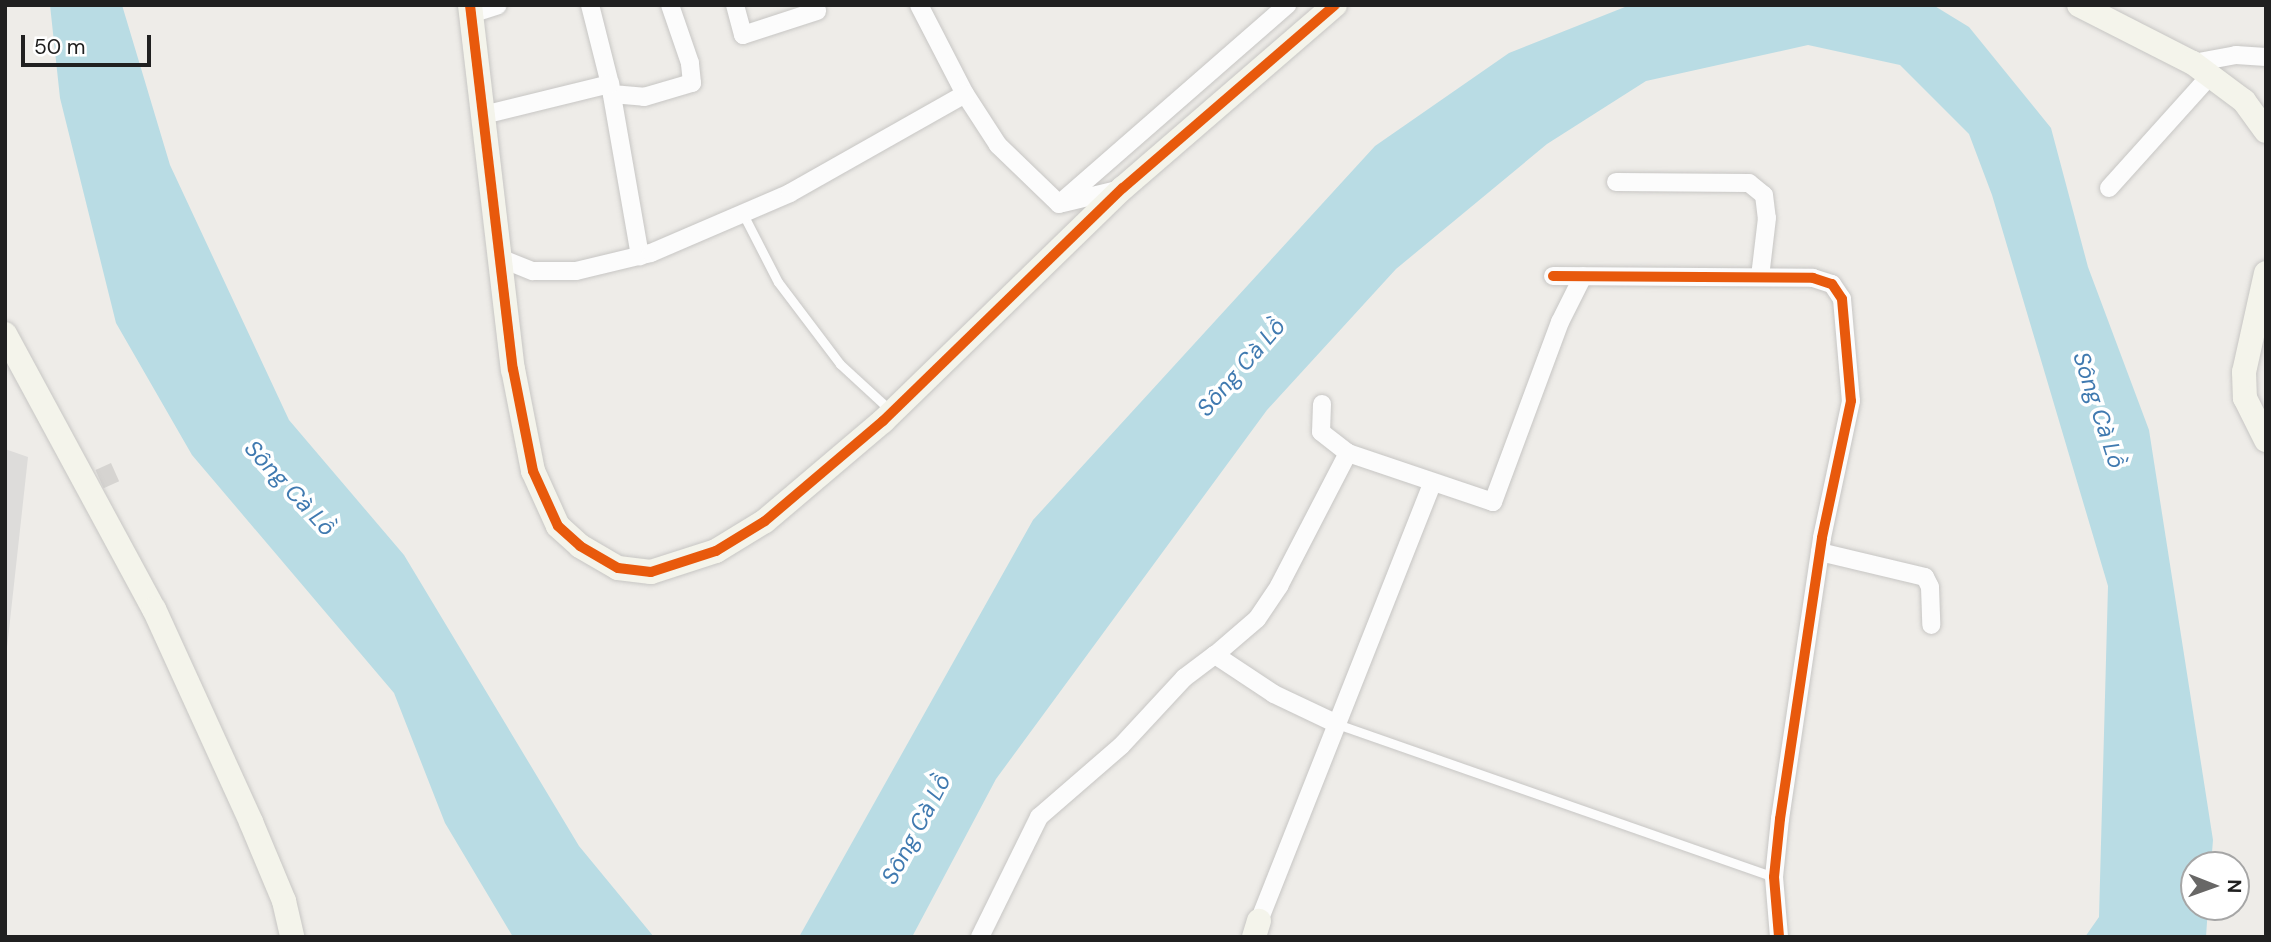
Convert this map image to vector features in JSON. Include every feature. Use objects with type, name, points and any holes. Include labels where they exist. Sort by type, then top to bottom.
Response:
[{"type":"street","points":[[498,5],[470,10],[513,369],[544,502],[558,526],[618,568],[651,572],[685,565],[716,551],[765,521],[892,412],[1123,188],[1329,9]]},
{"type":"street","points":[[590,5],[611,89],[640,256]]},
{"type":"street","points":[[483,115],[611,89],[644,97],[692,83],[690,63],[670,5]]},
{"type":"street","points":[[735,5],[743,35],[817,11]]},
{"type":"street","points":[[919,5],[965,94],[998,145],[1059,204]]},
{"type":"street","points":[[1059,204],[1287,5]]},
{"type":"street","points":[[2079,5],[2201,69],[2266,114]]},
{"type":"street","points":[[2109,188],[2201,69],[2236,55],[2266,57]]},
{"type":"street","points":[[500,258],[533,271],[576,271],[640,256],[790,193],[965,94]]},
{"type":"street","points":[[2244,101],[2266,131]]},
{"type":"street","points":[[1616,182],[1749,183],[1764,195],[1767,218],[1760,277]]},
{"type":"street","points":[[1059,204],[1123,188]]},
{"type":"street","points":[[2266,273],[2244,372],[2245,398],[2266,440]]},
{"type":"street","points":[[1553,276],[1813,278],[1832,284],[1842,299],[1851,401],[1820,552],[1774,877],[1779,937]]},
{"type":"street","points":[[1322,404],[1321,432],[1348,453],[1432,485],[1487,501],[1496,498],[1560,321],[1583,276]]},
{"type":"street","points":[[5,334],[154,608],[251,821],[284,901],[292,937]]},
{"type":"street","points":[[980,937],[1039,817],[1121,746],[1184,678],[1257,620],[1279,586],[1348,453]]},
{"type":"street","points":[[1256,929],[1335,723],[1432,485]]},
{"type":"street","points":[[1820,552],[1925,577],[1930,587],[1931,625]]},
{"type":"street","points":[[1215,655],[1274,694],[1335,723]]},
{"type":"lane","points":[[743,214],[786,292],[841,364],[892,412]]},
{"type":"lane","points":[[1335,723],[1774,877]]},
{"type":"shaded area","points":[[5,449],[28,457],[5,666]]},
{"type":"water","name":"Sông Cà Lồ","points":[[50,5],[122,5],[170,165],[289,420],[404,555],[579,846],[654,937],[513,937],[445,823],[394,693],[192,455],[116,323],[60,98]]},
{"type":"water","name":"Sông Cà Lồ","points":[[1630,5],[1933,5],[1969,27],[2051,128],[2088,267],[2149,430],[2213,840],[2212,851],[2180,851],[2180,921],[2207,921],[2206,937],[2085,937],[2099,917],[2108,586],[1992,195],[1969,134],[1900,65],[1808,45],[1646,81],[1547,144],[1396,269],[1267,410],[996,779],[912,937],[799,937],[1033,520],[1375,146],[1509,53]]},
{"type":"building","points":[[111,463],[119,481],[104,488],[95,470]]},
{"type":"cycle path","points":[[470,5],[513,369],[533,471],[558,526],[580,546],[618,568],[651,572],[716,551],[765,521],[883,421],[1123,188],[1335,5]]},
{"type":"cycle path","points":[[1553,276],[1813,278],[1832,284],[1842,299],[1851,401],[1822,538],[1780,819],[1774,877],[1779,937]]}]
